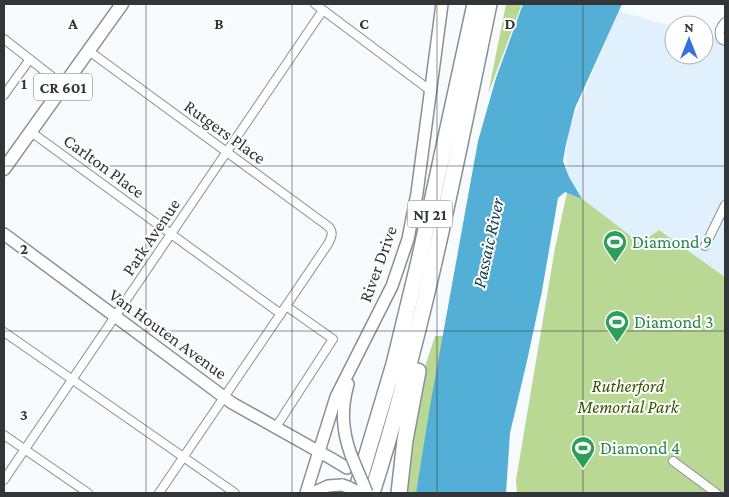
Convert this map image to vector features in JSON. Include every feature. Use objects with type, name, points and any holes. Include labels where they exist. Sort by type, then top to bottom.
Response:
[{"type":"highway","name":"NJ 21","points":[[364,493],[371,441],[394,364],[420,261],[474,4]]},
{"type":"highway","name":"NJ 21","points":[[364,493],[413,351],[432,273],[489,4]]},
{"type":"highway","points":[[399,493],[408,422],[436,289],[451,185]]},
{"type":"highway","points":[[346,489],[371,441]]},
{"type":"main road","name":"CR 601","points":[[4,169],[122,4]]},
{"type":"street","points":[[315,4],[430,91]]},
{"type":"street","name":"River Drive","points":[[306,493],[336,397],[392,286],[408,239],[417,193],[440,5]]},
{"type":"street","name":"Park Avenue","points":[[4,480],[323,10]]},
{"type":"street","points":[[723,40],[719,34],[720,28],[725,22]]},
{"type":"street","points":[[4,39],[64,86]]},
{"type":"street","name":"Rutgers Place","points":[[88,51],[329,227],[332,232],[332,238],[286,306]]},
{"type":"street","points":[[4,95],[30,59]]},
{"type":"street","name":"Carlton Place","points":[[31,132],[280,314]]},
{"type":"street","points":[[705,246],[725,205]]},
{"type":"street","name":"Van Houten Avenue","points":[[4,234],[225,397],[347,468],[358,479],[364,493]]},
{"type":"street","points":[[159,493],[286,306],[332,339],[276,428]]},
{"type":"street","points":[[4,332],[235,493]]},
{"type":"street","points":[[353,365],[344,400],[342,419],[345,438],[364,493]]},
{"type":"street","points":[[4,435],[88,493]]},
{"type":"street","points":[[673,461],[716,493]]},
{"type":"street","points":[[313,493],[328,486],[346,489],[348,487],[364,493]]},
{"type":"shaded area","points":[[618,11],[664,24],[664,65],[714,65],[714,36],[725,39],[725,277],[659,230],[640,243],[568,188],[566,136]]},
{"type":"green space","points":[[506,4],[522,4],[488,94]]},
{"type":"green space","name":"Rutherford Memorial Park","points":[[568,188],[640,243],[659,230],[725,277],[725,493],[517,493],[516,480],[555,248]]},
{"type":"green space","points":[[435,336],[443,336],[416,493],[404,493],[419,385]]},
{"type":"water","name":"Passaic River","points":[[523,4],[622,4],[575,108],[566,144],[563,161],[569,177],[582,199],[565,192],[558,198],[542,291],[510,433],[506,493],[416,493],[478,141],[496,78]]},
{"type":"place","name":"Diamond 9","points":[[615,263]]},
{"type":"place","name":"Diamond 3","points":[[617,343]]},
{"type":"place","name":"Diamond 4","points":[[583,469]]}]
